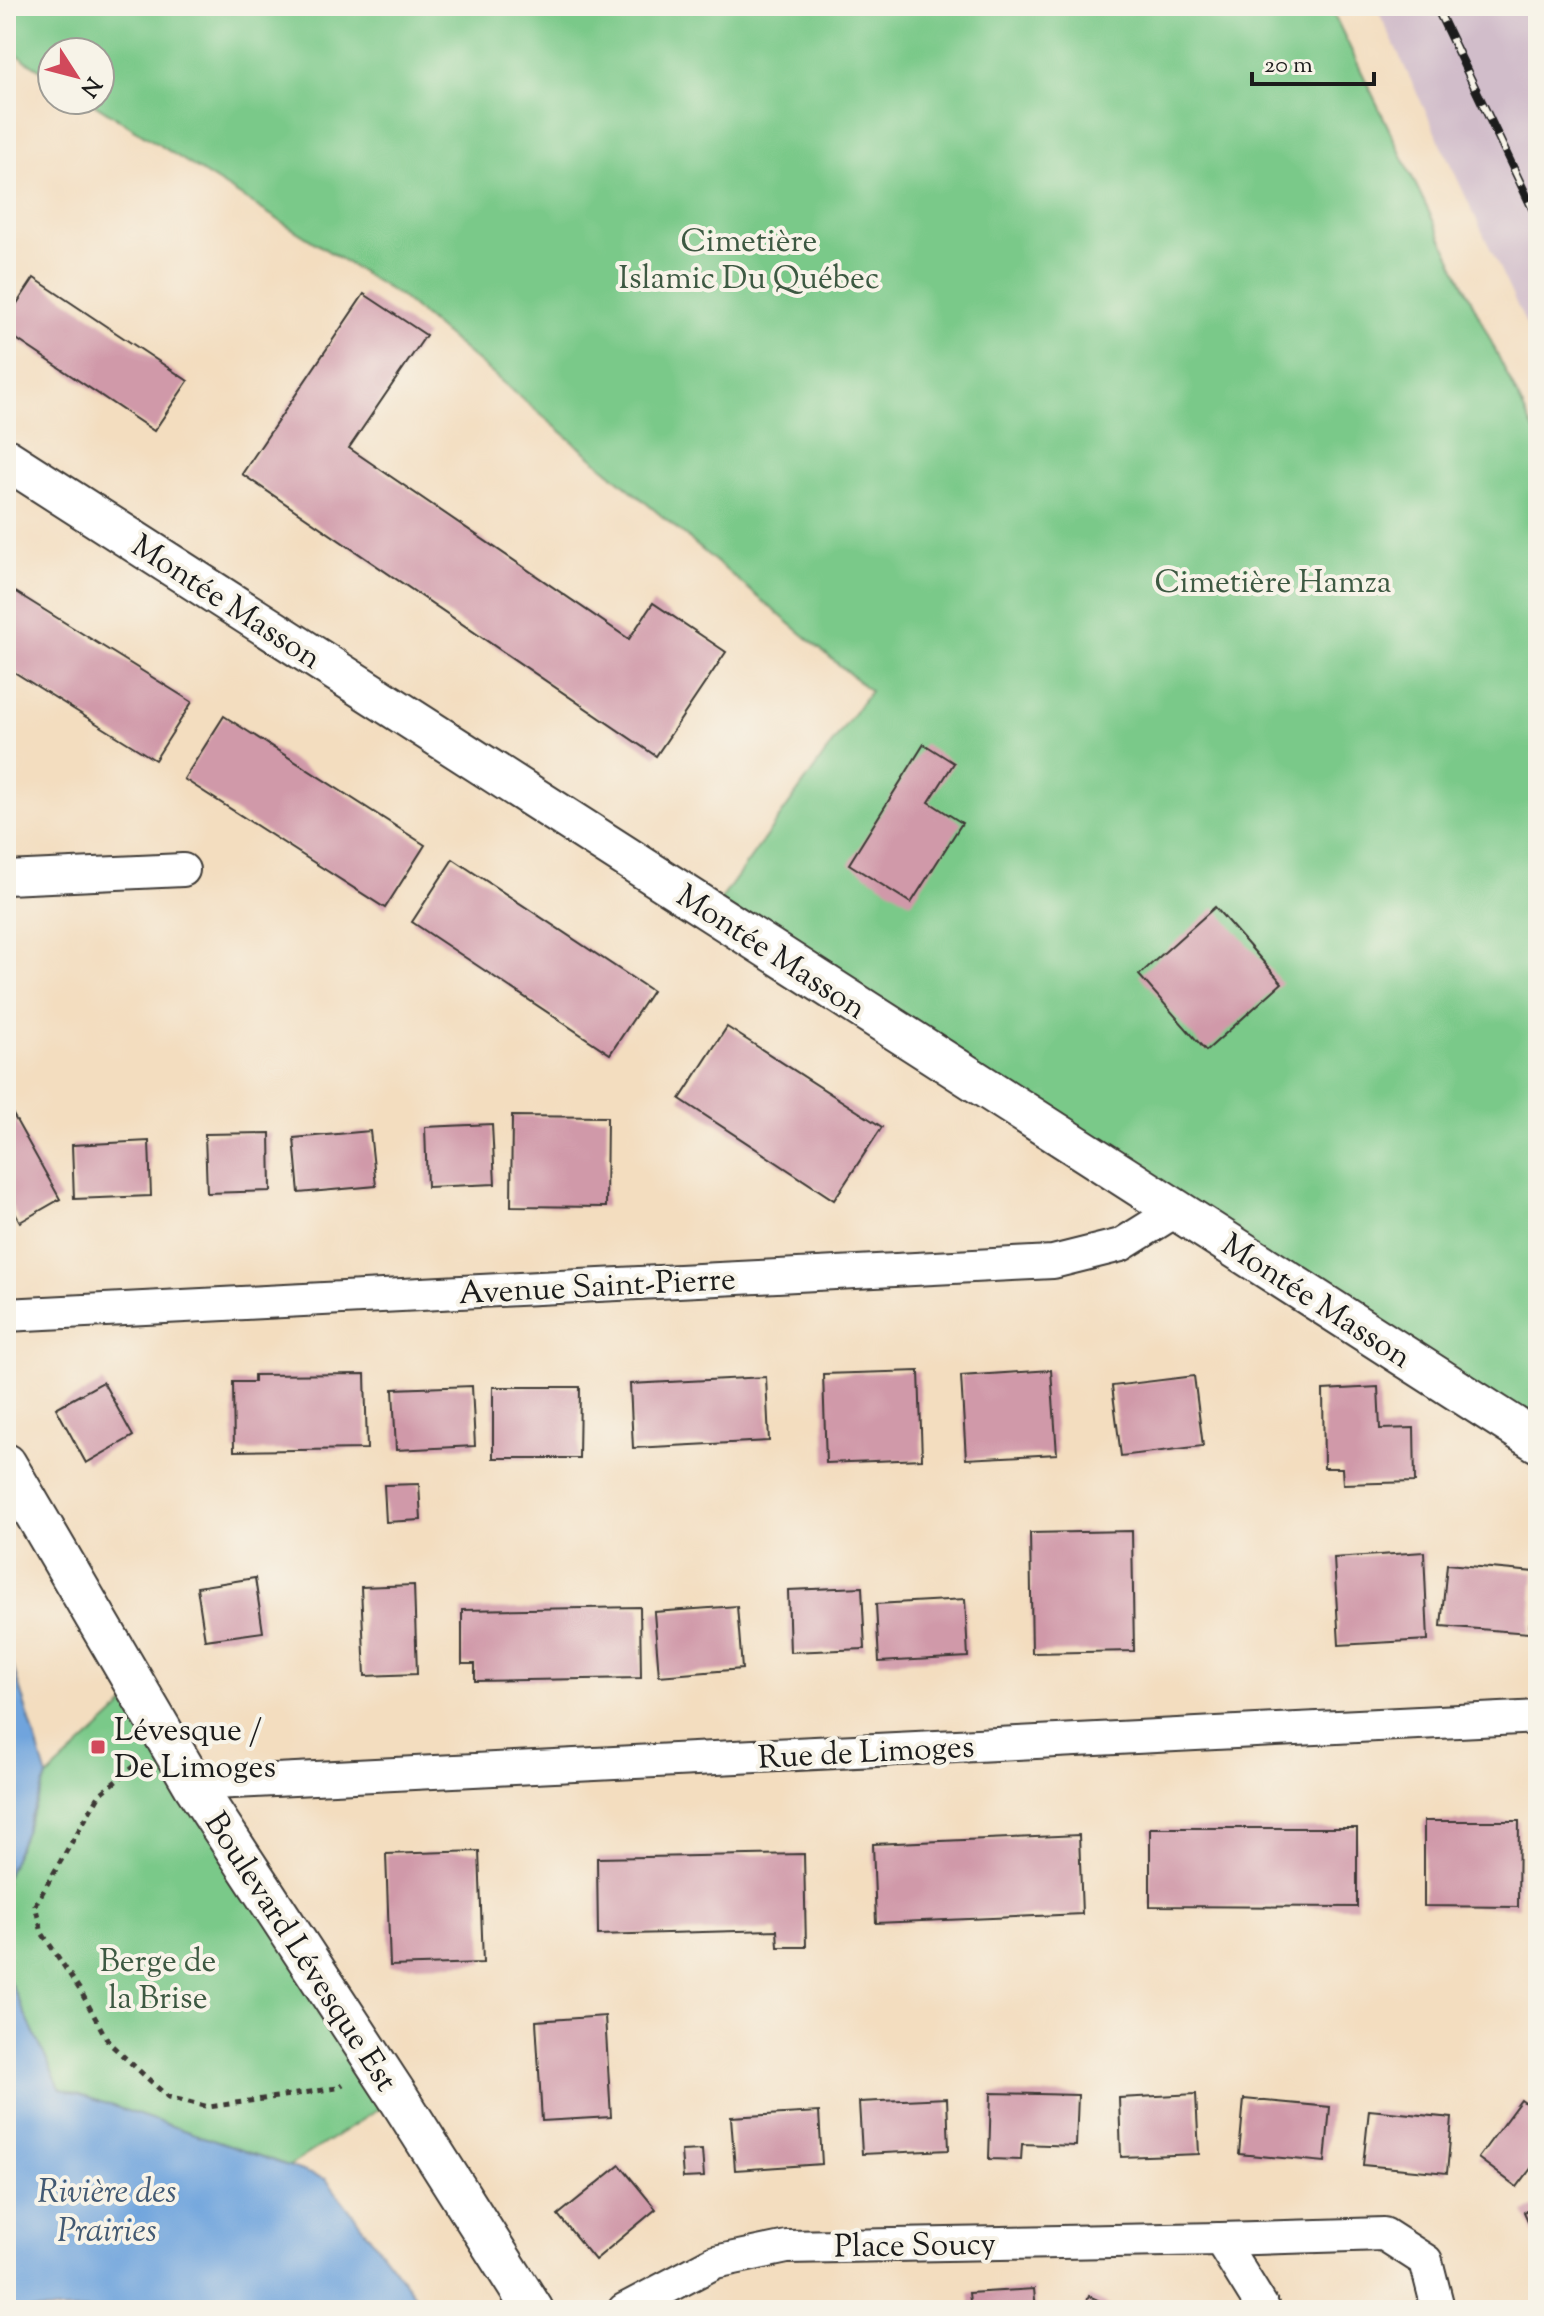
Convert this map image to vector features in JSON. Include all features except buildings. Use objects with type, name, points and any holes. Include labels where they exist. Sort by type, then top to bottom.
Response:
[{"type":"street","name":"Montée Masson","points":[[6,459],[1538,1442]]},
{"type":"street","points":[[6,878],[183,870]]},
{"type":"street","name":"Avenue Saint-Pierre","points":[[6,1315],[1053,1262],[1121,1245],[1177,1210]]},
{"type":"street","name":"Boulevard Lévesque Est","points":[[6,1464],[193,1784],[533,2310]]},
{"type":"street","name":"Rue de Limoges","points":[[193,1784],[1538,1717]]},
{"type":"street","name":"Place Soucy","points":[[624,2310],[715,2262],[787,2247],[1384,2234],[1426,2261],[1437,2304],[1431,2310]]},
{"type":"street","points":[[1220,2239],[1264,2310]]},
{"type":"path","points":[[167,1740],[100,1794],[35,1905],[42,1933],[80,1990],[109,2043],[168,2097],[209,2107],[337,2088],[376,2065]]},
{"type":"shaded area","points":[[1376,6],[1538,6],[1538,350]]},
{"type":"green space","points":[[6,6],[1330,6],[1538,439],[1538,1435],[712,912],[870,691],[401,297],[113,116],[116,116],[116,36],[36,36],[36,67],[6,48]]},
{"type":"green space","name":"Berge de la Brise","points":[[139,1692],[398,2097],[289,2166],[59,2088],[6,1974],[6,1878],[47,1777]]},
{"type":"water","points":[[6,1643],[47,1777],[6,1878]]},
{"type":"water","name":"Rivière des Prairies","points":[[6,1974],[60,2088],[326,2179],[426,2310],[6,2310]]},
{"type":"railway","points":[[1436,6],[1538,220]]},
{"type":"place","name":"Lévesque / De Limoges","points":[[98,1747]]},
{"type":"park label","name":"Cimetière Islamic Du Québec","points":[[749,258]]},
{"type":"park label","name":"Cimetière Hamza","points":[[1273,581]]}]
